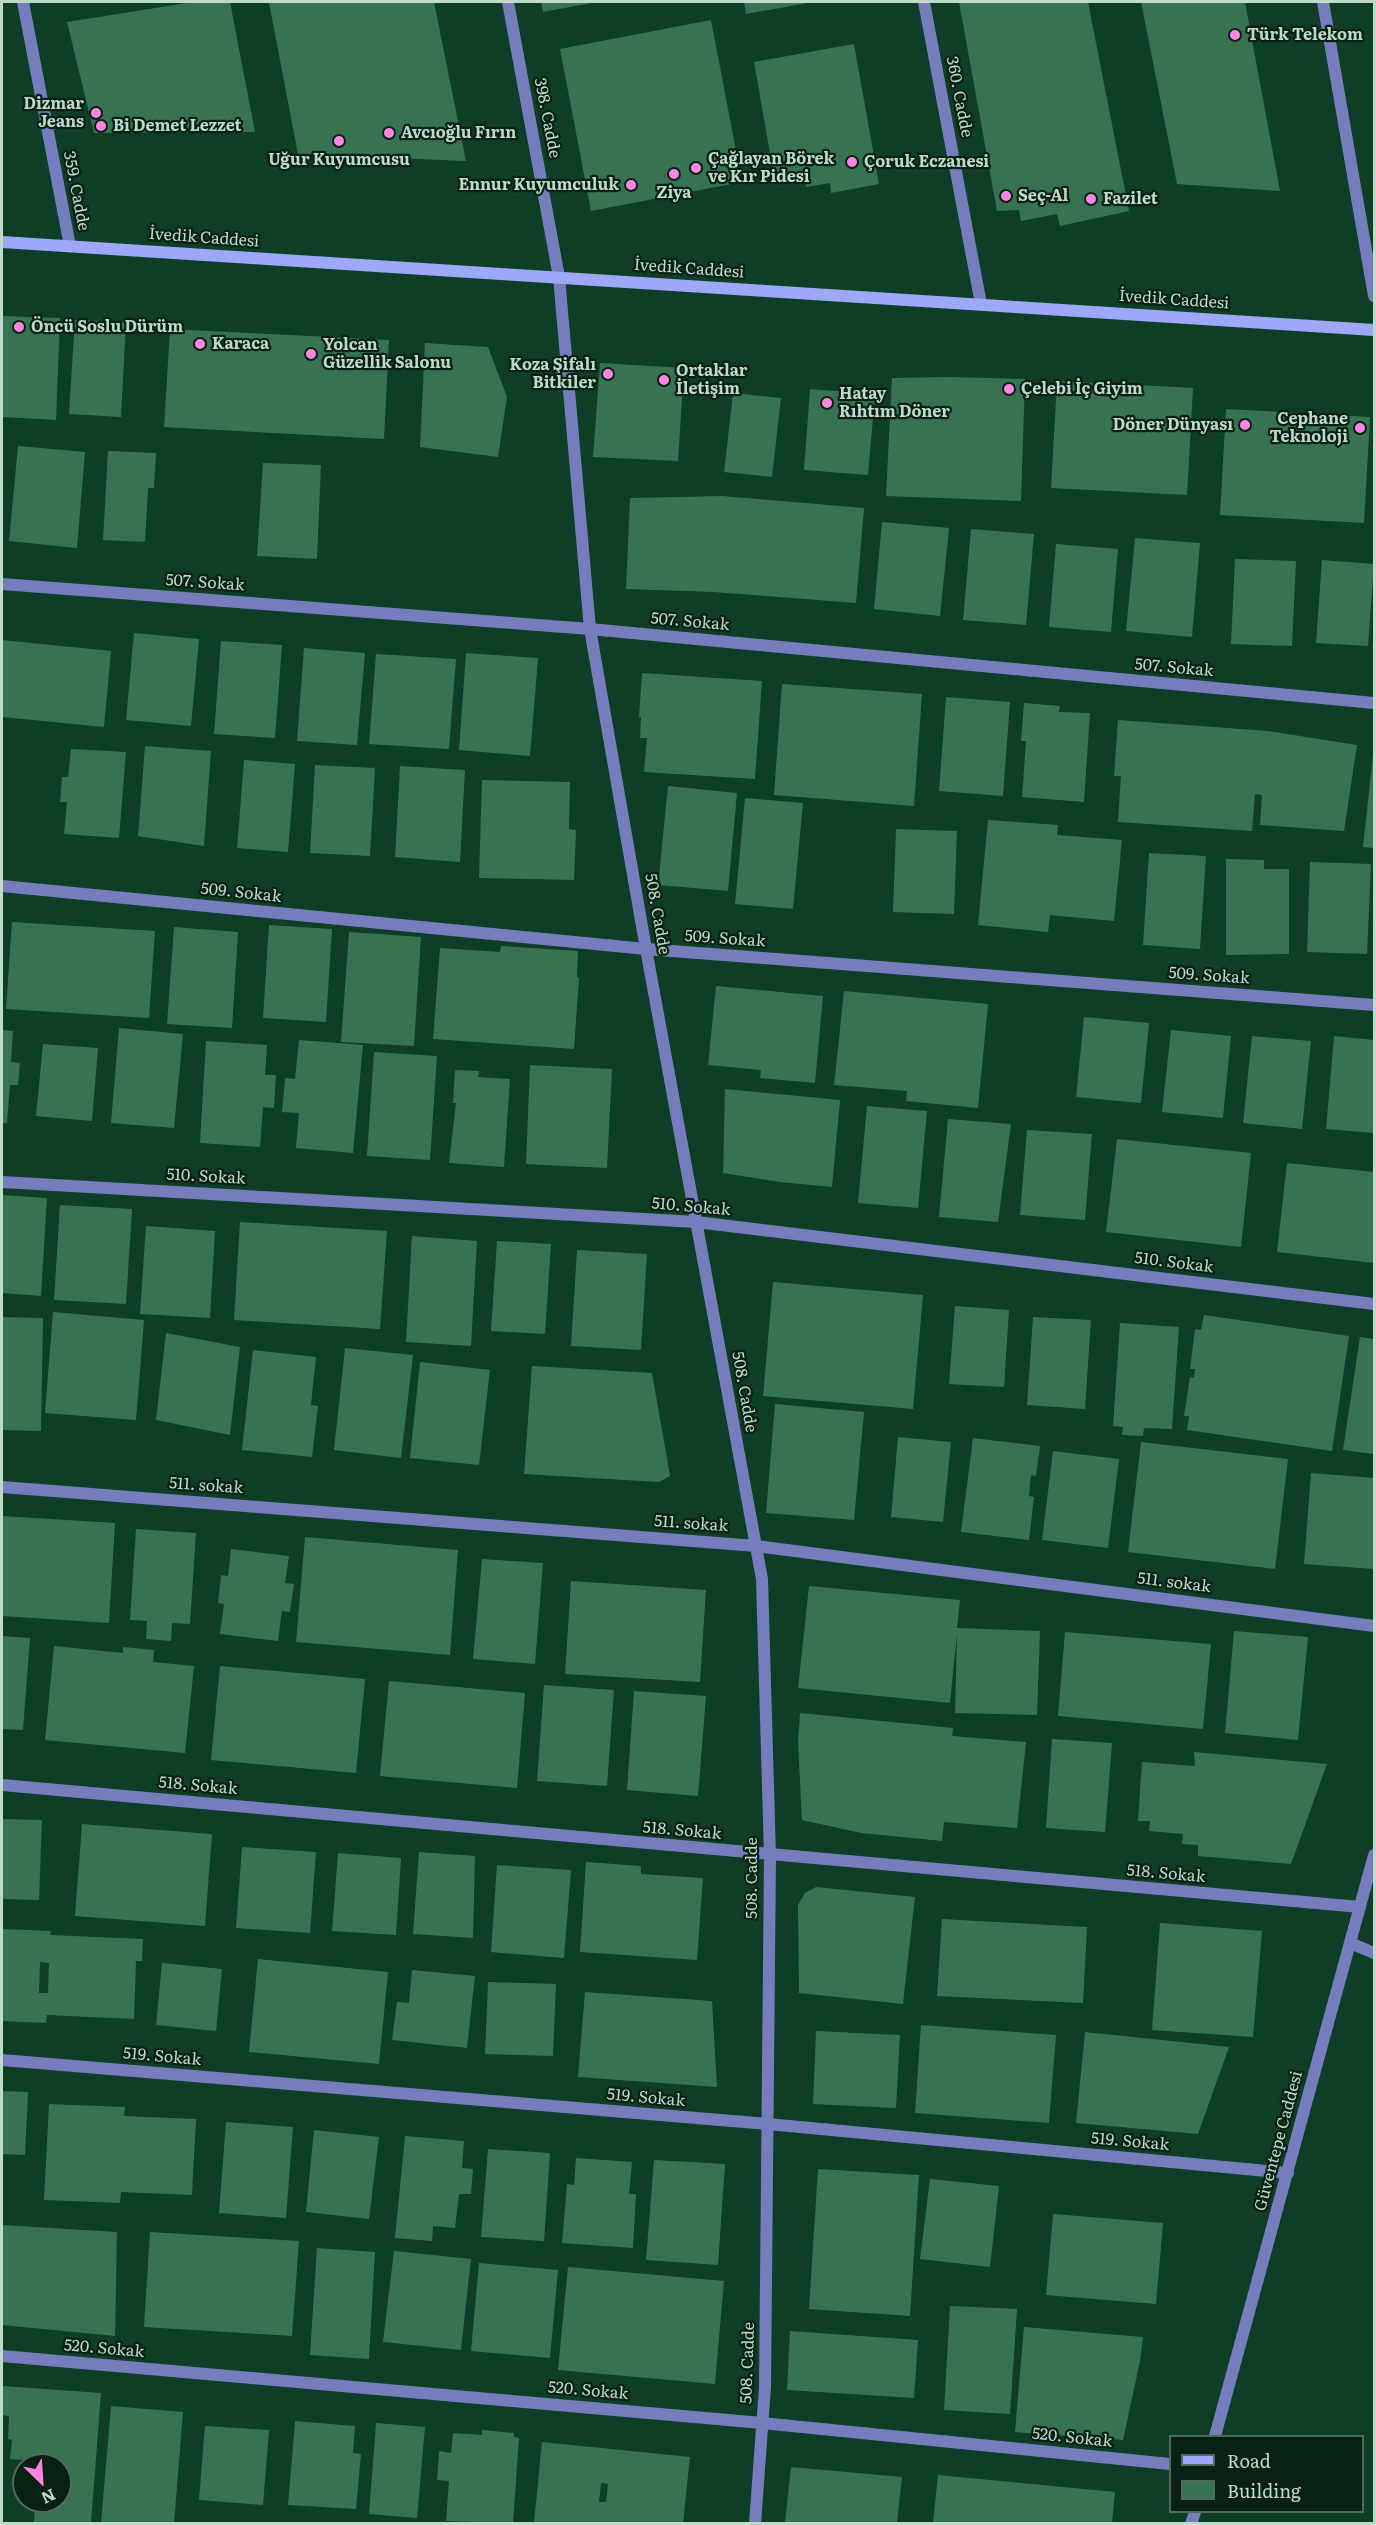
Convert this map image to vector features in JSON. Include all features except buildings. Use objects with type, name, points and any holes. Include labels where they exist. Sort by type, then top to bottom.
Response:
[{"type":"main road","name":"İvedik Caddesi","points":[[2,242],[1374,330]]},
{"type":"street","name":"359. Cadde","points":[[23,2],[70,246]]},
{"type":"street","name":"398. Cadde","points":[[508,2],[559,277]]},
{"type":"street","name":"360. Cadde","points":[[924,2],[981,304]]},
{"type":"street","points":[[1323,2],[1374,296]]},
{"type":"street","name":"508. Cadde","points":[[559,277],[590,629],[646,949],[762,1579],[770,1856],[765,2387],[755,2523]]},
{"type":"street","name":"507. Sokak","points":[[2,584],[590,629],[1374,703]]},
{"type":"street","name":"509. Sokak","points":[[2,886],[646,949],[1374,1005]]},
{"type":"street","name":"510. Sokak","points":[[2,1182],[696,1222],[1374,1304]]},
{"type":"street","name":"511. sokak","points":[[2,1487],[756,1546],[1374,1626]]},
{"type":"street","name":"518. Sokak","points":[[2,1785],[770,1856],[1360,1907]]},
{"type":"street","name":"Güventepe Caddesi","points":[[1215,2435],[1374,1855]]},
{"type":"street","points":[[1350,1943],[1374,1953]]},
{"type":"street","name":"519. Sokak","points":[[2,2060],[768,2124],[1288,2173]]},
{"type":"street","name":"520. Sokak","points":[[2,2356],[762,2423],[1169,2464]]},
{"type":"place","name":"Türk Telekom","points":[[1235,35]]},
{"type":"place","name":"Dizmar Jeans","points":[[96,113]]},
{"type":"place","name":"Bi Demet Lezzet","points":[[101,126]]},
{"type":"place","name":"Avcıoğlu Fırın","points":[[389,133]]},
{"type":"place","name":"Uğur Kuyumcusu","points":[[339,141]]},
{"type":"place","name":"Çoruk Eczanesi","points":[[852,162]]},
{"type":"place","name":"Çağlayan Börek ve Kır Pidesi","points":[[696,168]]},
{"type":"place","name":"Ziya","points":[[674,174]]},
{"type":"place","name":"Ennur Kuyumculuk","points":[[631,185]]},
{"type":"place","name":"Seç-Al","points":[[1006,196]]},
{"type":"place","name":"Fazilet","points":[[1091,199]]},
{"type":"place","name":"Öncü Soslu Dürüm","points":[[19,327]]},
{"type":"place","name":"Karaca","points":[[200,344]]},
{"type":"place","name":"Yolcan Güzellik Salonu","points":[[311,354]]},
{"type":"place","name":"Koza Şifalı Bitkiler","points":[[608,374]]},
{"type":"place","name":"Ortaklar İletişim","points":[[664,380]]},
{"type":"place","name":"Çelebi İç Giyim","points":[[1009,389]]},
{"type":"place","name":"Hatay Rıhtım Döner","points":[[827,403]]},
{"type":"place","name":"Döner Dünyası","points":[[1245,425]]},
{"type":"place","name":"Cephane Teknoloji","points":[[1360,428]]}]
